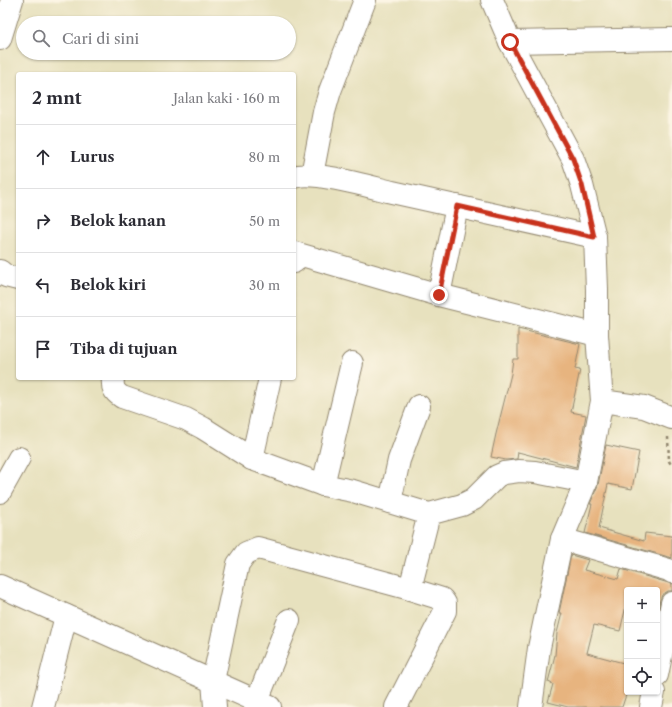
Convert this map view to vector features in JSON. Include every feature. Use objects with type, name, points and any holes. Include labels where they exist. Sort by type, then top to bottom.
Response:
[{"type":"street","points":[[0,39],[12,0]]},
{"type":"street","points":[[365,0],[330,91],[303,176],[457,206],[594,237]]},
{"type":"street","points":[[492,0],[510,42],[573,159],[582,185],[594,237],[597,289],[597,335],[602,401],[586,482],[562,539],[539,648],[531,707]]},
{"type":"street","points":[[510,42],[672,39]]},
{"type":"street","points":[[439,295],[457,206]]},
{"type":"street","points":[[296,252],[439,295],[597,335]]},
{"type":"street","points":[[0,271],[6,276],[16,278]]},
{"type":"street","points":[[323,485],[352,363]]},
{"type":"street","points":[[113,380],[112,386],[116,393],[122,397],[186,419],[252,459],[323,485],[353,491],[429,514],[450,510],[468,502],[497,476],[504,473],[519,471],[535,472],[586,482]]},
{"type":"street","points":[[252,459],[270,380]]},
{"type":"street","points":[[602,401],[644,408],[669,418]]},
{"type":"street","points":[[390,502],[399,460],[419,406]]},
{"type":"street","points":[[0,492],[19,458]]},
{"type":"street","points":[[410,589],[429,514]]},
{"type":"street","points":[[562,539],[663,568],[672,572]]},
{"type":"street","points":[[215,707],[213,681],[238,564],[246,554],[258,548],[442,599],[445,603],[445,611],[396,707]]},
{"type":"street","points":[[0,586],[264,704],[289,620]]},
{"type":"street","points":[[663,666],[672,603]]},
{"type":"street","points":[[43,707],[66,616]]},
{"type":"street","points":[[651,707],[653,695]]},
{"type":"path","points":[[669,418],[669,461],[672,466]]},
{"type":"building","points":[[518,329],[580,344],[575,369],[580,370],[571,412],[586,415],[576,467],[518,452],[517,459],[506,460],[491,457],[511,374],[513,359],[518,359]]},
{"type":"building","points":[[606,445],[639,452],[632,489],[608,484],[599,528],[644,541],[645,533],[672,536],[672,558],[585,533],[592,504],[590,504],[598,485]]},
{"type":"building","points":[[571,555],[588,560],[584,570],[618,579],[621,569],[672,584],[672,591],[668,591],[662,595],[660,600],[660,587],[624,587],[624,614],[620,631],[594,625],[587,653],[624,663],[624,695],[626,695],[622,707],[568,707],[548,702],[553,684],[548,682],[555,655],[557,633],[562,613],[559,613]]},
{"type":"route","points":[[439,295],[457,206],[594,237],[582,185],[573,159],[510,42]]}]
